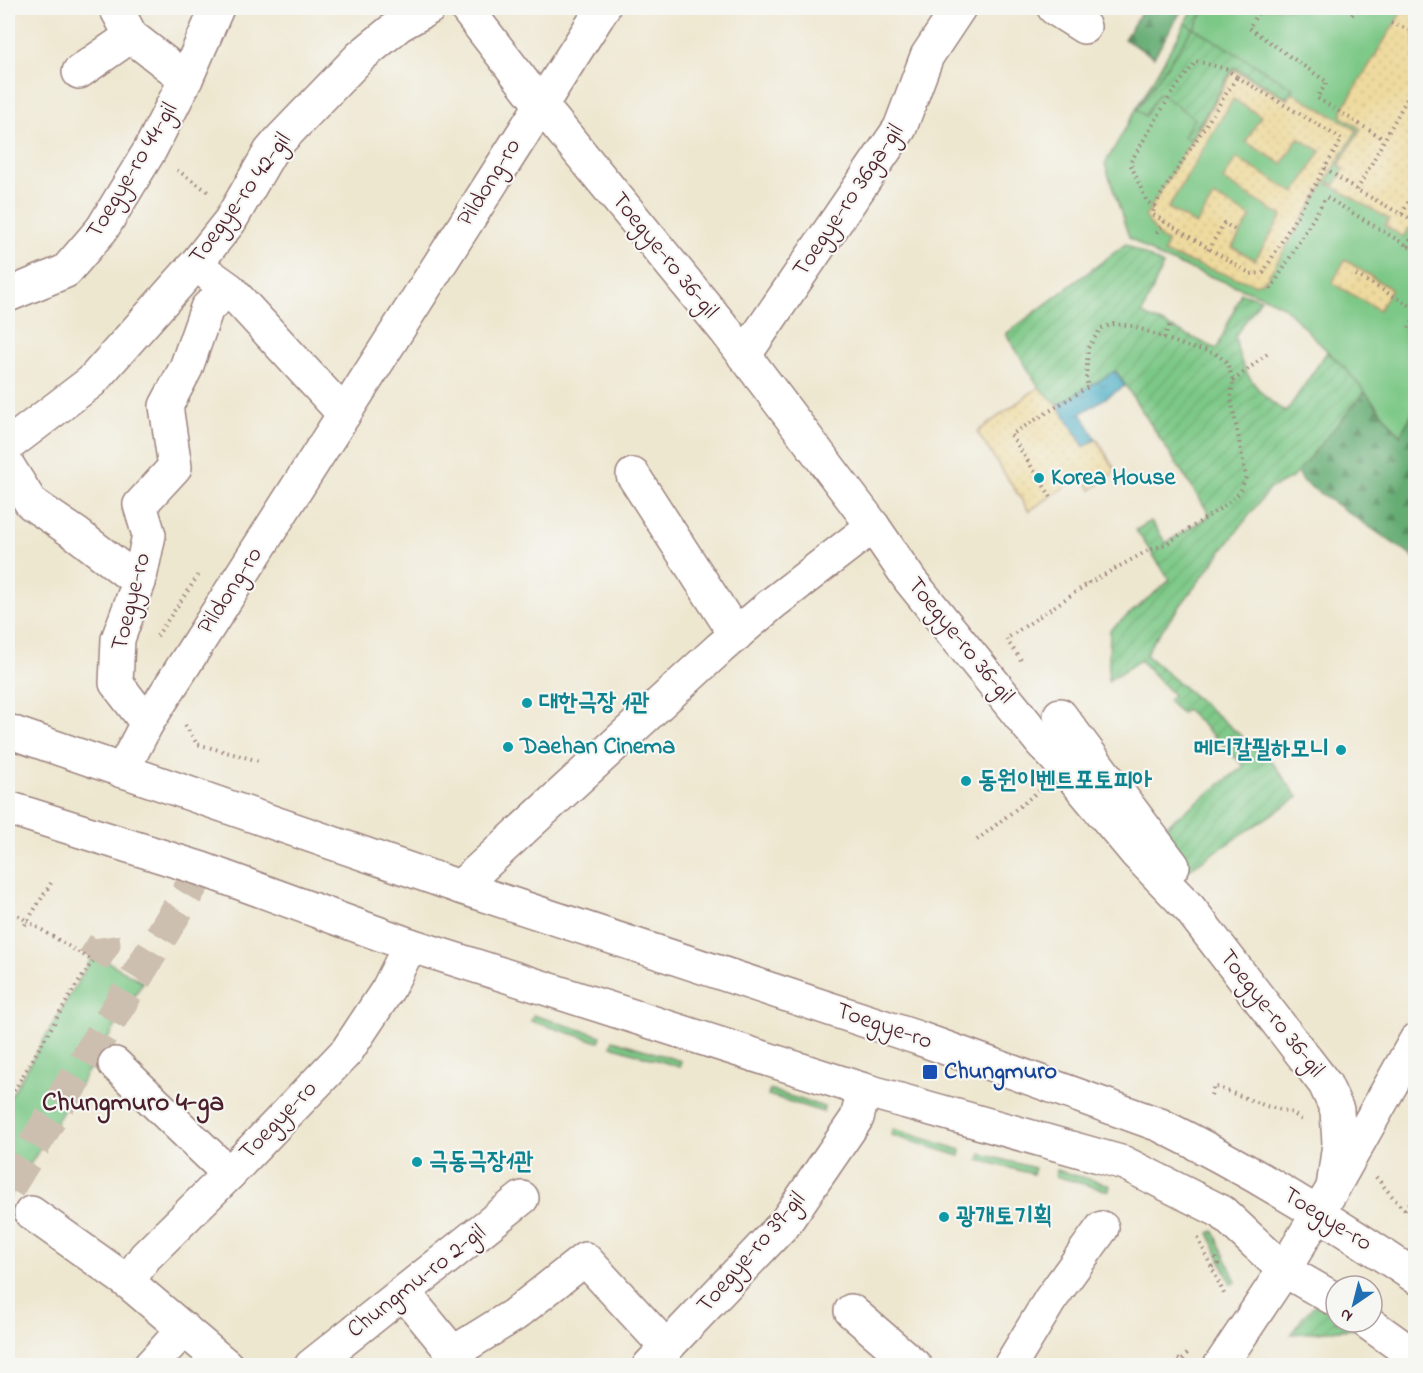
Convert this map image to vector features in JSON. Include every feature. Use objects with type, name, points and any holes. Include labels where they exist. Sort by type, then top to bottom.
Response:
[{"type":"street","points":[[116,8],[131,36],[186,80]]},
{"type":"street","name":"Toegye-ro 44-gil","points":[[8,295],[66,272],[102,229],[150,150],[186,80],[217,8]]},
{"type":"street","name":"Toegye-ro 42-gil","points":[[8,445],[90,382],[195,265],[236,211],[270,152],[312,106],[361,57],[399,25],[429,8]]},
{"type":"street","points":[[466,8],[540,104]]},
{"type":"street","name":"Pildong-ro","points":[[122,771],[147,723],[603,8]]},
{"type":"street","name":"Toegye-ro 36ga-gil","points":[[744,356],[900,128],[927,56],[958,8]]},
{"type":"street","points":[[1054,8],[1084,27]]},
{"type":"street","points":[[79,72],[131,36]]},
{"type":"street","name":"Toegye-ro 36-gil","points":[[540,104],[744,356],[873,526],[910,580],[1041,742],[1136,853],[1190,909],[1325,1084],[1337,1110],[1339,1144],[1326,1200]]},
{"type":"street","points":[[195,265],[229,289],[344,414]]},
{"type":"street","name":"Toegye-ro","points":[[147,723],[116,683],[118,639],[139,582],[149,535],[140,505],[176,468],[166,406],[186,368],[207,308],[229,289]]},
{"type":"street","points":[[8,466],[31,503],[78,535],[139,582]]},
{"type":"street","points":[[633,475],[736,635]]},
{"type":"street","points":[[460,887],[736,635],[773,603],[873,526]]},
{"type":"street","points":[[1060,715],[1169,861],[1177,873],[1190,909]]},
{"type":"street","name":"Toegye-ro","points":[[8,732],[460,887],[918,1038],[1160,1125],[1326,1200],[1416,1276]]},
{"type":"street","points":[[8,808],[202,869],[410,945],[864,1090],[1124,1163],[1222,1212],[1284,1270],[1324,1293]]},
{"type":"street","name":"Toegye-ro","points":[[128,1282],[145,1257],[229,1174],[347,1051],[388,989],[410,945]]},
{"type":"street","points":[[1220,1365],[1284,1270],[1416,1040]]},
{"type":"street","points":[[115,1064],[229,1174]]},
{"type":"street","name":"Toegye-ro 39-gil","points":[[404,1293],[453,1353],[513,1315],[585,1259],[658,1357],[785,1223],[857,1118],[864,1090]]},
{"type":"street","name":"Chungmu-ro 2-gil","points":[[311,1365],[522,1198]]},
{"type":"street","points":[[32,1213],[128,1282],[227,1365]]},
{"type":"street","points":[[1010,1365],[1050,1300],[1102,1228]]},
{"type":"street","points":[[851,1311],[915,1365]]},
{"type":"street","points":[[150,1365],[184,1329]]},
{"type":"street","points":[[1384,1334],[1416,1357]]},
{"type":"path","points":[[1261,8],[1249,28],[1327,82],[1317,98],[1384,139]]},
{"type":"path","points":[[1352,15],[1357,8]]},
{"type":"path","points":[[1367,8],[1374,12]]},
{"type":"path","points":[[1391,23],[1416,32]]},
{"type":"path","points":[[1155,207],[1147,202],[1130,163],[1170,96],[1196,61],[1226,69],[1342,139],[1263,273],[1251,274],[1152,214],[1237,77]]},
{"type":"path","points":[[1357,190],[1416,82]]},
{"type":"path","points":[[150,150],[236,211]]},
{"type":"path","points":[[1325,168],[1357,190],[1416,222]]},
{"type":"path","points":[[1401,214],[1416,188]]},
{"type":"path","points":[[1272,289],[1326,197],[1416,251]]},
{"type":"path","points":[[1157,233],[1164,222]]},
{"type":"path","points":[[1208,250],[1224,223],[1237,231]]},
{"type":"path","points":[[1407,246],[1414,234]]},
{"type":"path","points":[[1356,275],[1416,309]]},
{"type":"path","points":[[1416,316],[1408,329],[1416,334]]},
{"type":"path","points":[[1026,667],[1006,639],[1089,584],[1149,550],[1166,544],[1227,504],[1240,492],[1246,477],[1231,399],[1233,381],[1227,362],[1213,352],[1188,347],[1133,326],[1114,324],[1101,328],[1088,348],[1086,372],[1088,387],[1011,435],[1050,497]]},
{"type":"path","points":[[1164,338],[1170,324]]},
{"type":"path","points":[[1233,381],[1267,354]]},
{"type":"path","points":[[1086,578],[1089,584]]},
{"type":"path","points":[[976,840],[1066,769]]},
{"type":"path","points":[[26,925],[51,883]]},
{"type":"path","points":[[8,909],[93,961],[8,1101]]},
{"type":"path","points":[[1211,1095],[1214,1086],[1266,1106]]},
{"type":"path","points":[[1405,1210],[1416,1192]]},
{"type":"path","points":[[1196,1233],[1225,1293],[1223,1300]]},
{"type":"path","points":[[1212,1267],[1218,1264],[1215,1255]]},
{"type":"path","points":[[1178,1359],[1182,1361],[1188,1352]]},
{"type":"green space","points":[[1144,8],[1183,8],[1154,57],[1124,39]]},
{"type":"green space","points":[[1194,8],[1415,8],[1415,446],[1400,435],[1348,372],[1283,306],[1159,257],[1129,237],[1105,164]]},
{"type":"green space","points":[[1194,8],[1206,8],[1194,28],[1293,88],[1287,98],[1234,67],[1190,140],[1184,136],[1194,118],[1159,93],[1145,116],[1137,109],[1193,28],[1185,23]]},
{"type":"green space","points":[[1126,244],[1163,265],[1142,314],[1217,349],[1241,293],[1261,299],[1235,336],[1245,370],[1260,391],[1279,408],[1286,412],[1327,352],[1347,370],[1365,392],[1292,478],[1269,489],[1152,643],[1146,655],[1272,762],[1298,797],[1188,870],[1163,828],[1244,766],[1187,710],[1181,713],[1168,701],[1173,695],[1140,660],[1108,681],[1110,630],[1170,580],[1136,530],[1151,521],[1166,543],[1210,515],[1116,371],[1058,405],[1039,387],[1006,334]]},
{"type":"green space","points":[[1365,392],[1400,435],[1415,409],[1415,558],[1302,481],[1297,472]]},
{"type":"green space","points":[[94,954],[143,982],[8,1200],[8,1101]]},
{"type":"green space","points":[[533,1015],[601,1036],[599,1042],[531,1021]]},
{"type":"green space","points":[[613,1040],[681,1061],[680,1067],[611,1046]]},
{"type":"green space","points":[[770,1090],[824,1107],[823,1112],[768,1095]]},
{"type":"green space","points":[[893,1129],[961,1150],[960,1156],[891,1135]]},
{"type":"green space","points":[[981,1154],[1035,1168],[1033,1174],[979,1160]]},
{"type":"green space","points":[[1057,1170],[1110,1185],[1109,1191],[1055,1176]]},
{"type":"green space","points":[[1214,1231],[1236,1282],[1231,1284],[1209,1233]]},
{"type":"green space","points":[[1315,1304],[1324,1304],[1324,1331],[1291,1334]]},
{"type":"sand","points":[[1404,8],[1415,8],[1416,230],[1415,232],[1408,228],[1403,237],[1385,226],[1389,219],[1329,182],[1335,185],[1344,169],[1339,165],[1361,129],[1341,116],[1342,110]]},
{"type":"sand","points":[[1234,70],[1288,100],[1292,92],[1357,130],[1264,281],[1254,284],[1164,253],[1167,242],[1161,239],[1145,217]],"holes":[[[1233,99],[1261,116],[1246,142],[1282,164],[1298,138],[1321,151],[1295,193],[1236,158],[1223,180],[1282,216],[1255,260],[1232,247],[1251,217],[1214,196],[1196,225],[1168,208]]]},
{"type":"sand","points":[[1345,260],[1391,289],[1379,310],[1332,283]]},
{"type":"sand","points":[[1039,387],[1058,405],[1084,447],[1097,439],[1116,471],[1091,490],[1083,475],[1029,511],[977,432]]},
{"type":"water","points":[[1115,371],[1125,386],[1081,413],[1096,439],[1084,447],[1058,405]]},
{"type":"tunnel","points":[[8,1188],[202,869]]},
{"type":"tunnel","points":[[93,961],[104,944],[103,937]]},
{"type":"place","name":"Korea House","points":[[1039,478]]},
{"type":"place","name":"대한극장 1관","points":[[527,703]]},
{"type":"place","name":"Daehan Cinema","points":[[508,747]]},
{"type":"place","name":"메디칼필하모니","points":[[1341,750]]},
{"type":"place","name":"동원이벤트포토피아","points":[[966,781]]},
{"type":"place","name":"Chungmuro","points":[[930,1072]]},
{"type":"place","name":"극동극장1관","points":[[417,1162]]},
{"type":"place","name":"광개토기획","points":[[944,1217]]},
{"type":"district","name":"Chungmuro 4-ga","points":[[133,1103]]}]
